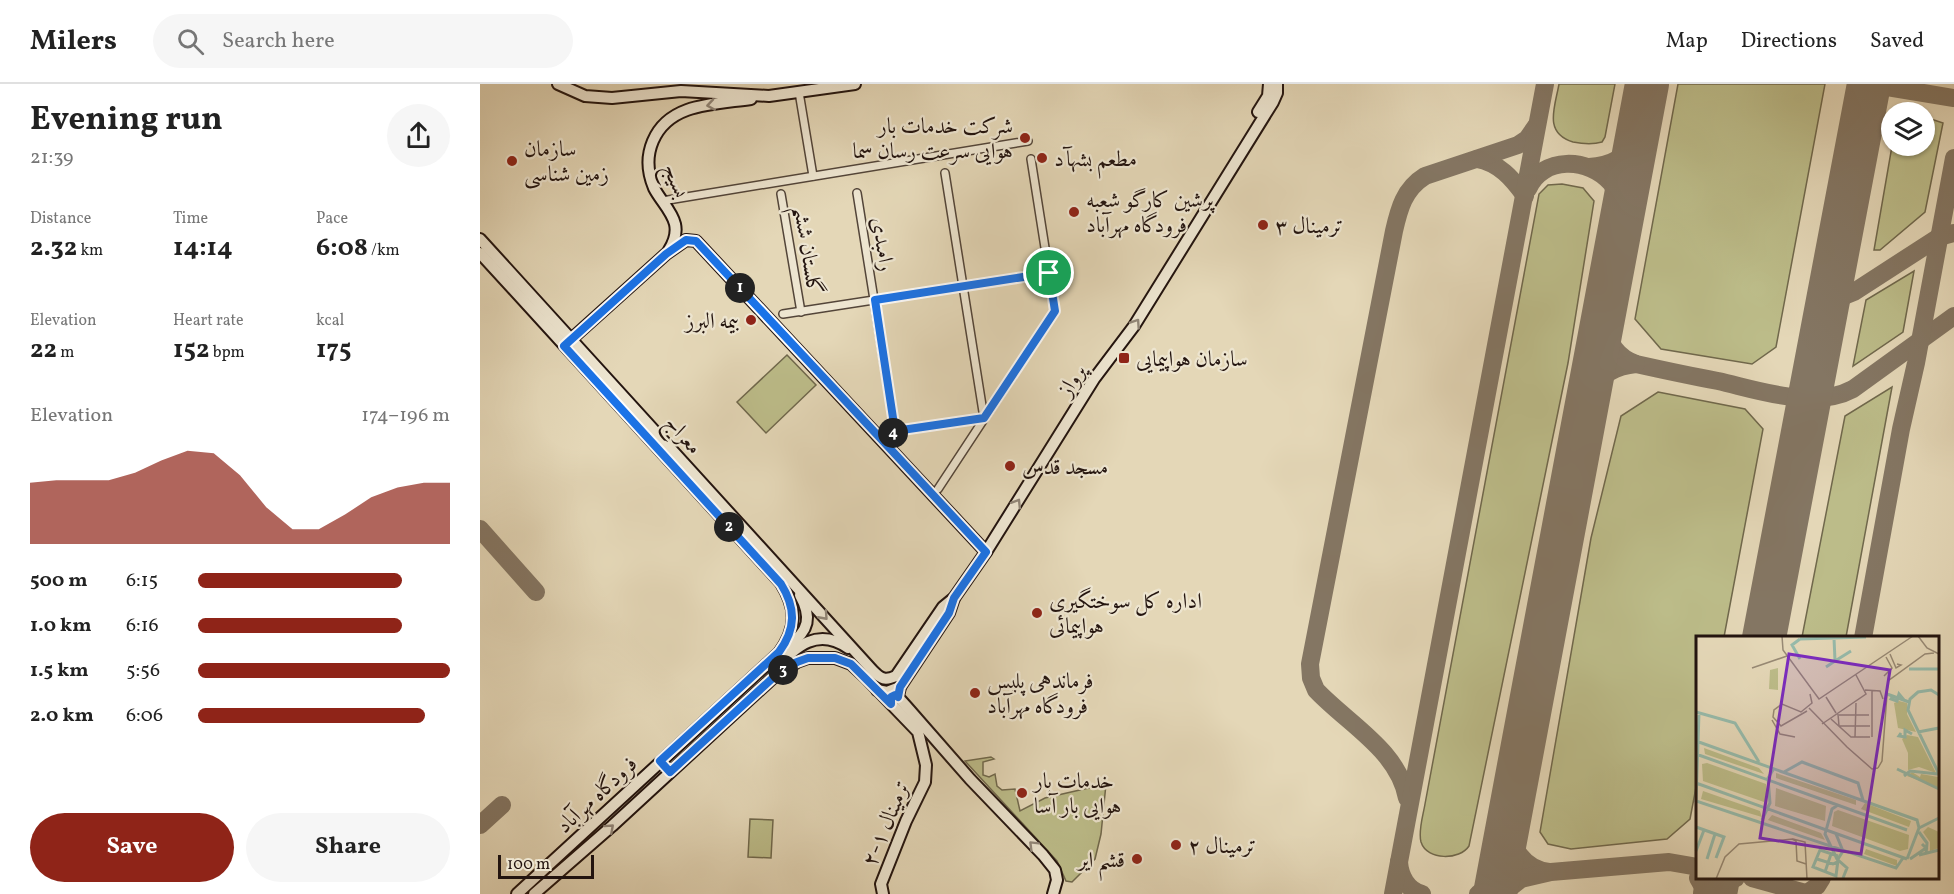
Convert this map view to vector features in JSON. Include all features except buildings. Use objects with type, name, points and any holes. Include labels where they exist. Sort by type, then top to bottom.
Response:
[{"type":"main road","points":[[558,84],[572,91],[597,98],[681,91],[769,96],[855,84]]},
{"type":"main road","name":"پرواز","points":[[1221,184],[1237,147],[1264,102],[1269,84]]},
{"type":"main road","name":"پرواز","points":[[859,655],[879,677],[888,679],[896,676],[943,607],[954,598],[986,552],[1094,379],[1134,326],[1274,102],[1277,84]]},
{"type":"main road","name":"بسیج","points":[[666,254],[673,244],[675,226],[654,187],[648,160],[652,140],[663,124],[690,109],[769,96]]},
{"type":"main road","name":"معراج","points":[[480,239],[486,256],[784,580],[859,655]]},
{"type":"main road","points":[[567,342],[666,254],[686,240],[696,241],[986,552]]},
{"type":"main road","name":"فرودگاه مهرآباد","points":[[517,894],[779,652],[791,632],[793,618],[784,580]]},
{"type":"main road","name":"پرواز","points":[[897,696],[949,613],[954,598]]},
{"type":"main road","points":[[742,705],[778,665],[808,640],[829,639],[859,655]]},
{"type":"main road","name":"فرودگاه مهرآباد","points":[[534,894],[776,675],[797,662],[808,658],[835,658],[851,664],[877,690]]},
{"type":"main road","points":[[877,690],[897,696]]},
{"type":"main road","points":[[877,690],[897,696],[921,729],[1055,870],[1057,880],[1053,894]]},
{"type":"main road","name":"ترمینال ۱-۲","points":[[883,894],[881,884],[906,821],[925,782],[926,765],[921,729]]},
{"type":"main road","points":[[660,761],[670,772]]},
{"type":"street","points":[[799,92],[813,176]]},
{"type":"street","points":[[662,201],[1028,141]]},
{"type":"street","points":[[938,489],[1055,311],[1031,159]]},
{"type":"street","points":[[945,173],[984,418]]},
{"type":"street","name":"رامبدی","points":[[857,193],[895,431]]},
{"type":"street","name":"گلستان ششم","points":[[782,194],[801,312]]},
{"type":"street","points":[[783,314],[1049,273]]},
{"type":"street","points":[[882,440],[895,431],[984,418]]},
{"type":"green space","points":[[1559,84],[1615,84],[1605,137],[1602,142],[1588,144],[1573,142],[1558,132],[1553,118]]},
{"type":"green space","points":[[1678,84],[1825,84],[1776,347],[1752,364],[1661,349],[1635,319]]},
{"type":"green space","points":[[1935,120],[1943,123],[1925,212],[1880,250],[1874,250],[1890,156],[1935,156]]},
{"type":"green space","points":[[1562,184],[1583,188],[1594,201],[1568,363],[1469,846],[1459,854],[1436,855],[1424,848],[1421,842],[1421,823],[1539,194],[1548,185]]},
{"type":"green space","points":[[1914,271],[1903,332],[1853,366],[1866,300]]},
{"type":"green space","points":[[787,355],[816,385],[766,433],[737,402]]},
{"type":"green space","points":[[1892,387],[1846,636],[1802,636],[1845,416]]},
{"type":"green space","points":[[1658,392],[1745,409],[1763,429],[1724,636],[1696,636],[1696,788],[1690,819],[1667,839],[1571,849],[1548,844],[1540,832],[1591,538],[1621,416]]},
{"type":"green space","points":[[991,757],[994,759],[983,762],[983,775],[989,777],[995,774],[997,786],[1002,790],[1015,789],[1020,811],[1045,798],[1106,784],[1101,834],[1095,859],[1072,882],[1066,881],[1057,861],[965,761]]},
{"type":"green space","points":[[750,819],[773,820],[771,858],[748,857]]},
{"type":"taxiway","points":[[1393,894],[1545,84]]},
{"type":"taxiway","points":[[1869,84],[1954,98]]},
{"type":"taxiway","points":[[1407,798],[1402,781],[1383,752],[1316,690],[1311,678],[1310,664],[1394,231],[1404,200],[1412,187],[1425,176],[1518,145],[1527,139],[1536,126]]},
{"type":"taxiway","points":[[1589,167],[1617,160],[1637,137]]},
{"type":"taxiway","points":[[1863,636],[1954,158]]},
{"type":"taxiway","points":[[1477,159],[1492,164],[1504,172],[1525,196]]},
{"type":"taxiway","points":[[1528,189],[1544,170],[1555,166],[1566,164],[1591,168],[1602,174],[1616,190],[1623,213]]},
{"type":"taxiway","points":[[1827,303],[1854,292],[1939,237],[1954,233]]},
{"type":"taxiway","points":[[1604,324],[1608,338],[1615,349],[1624,358],[1636,364],[1768,393],[1821,398],[1853,389],[1954,316]]},
{"type":"taxiway","points":[[1590,392],[1599,380],[1610,372],[1636,364]]},
{"type":"taxiway","points":[[480,529],[536,592]]},
{"type":"taxiway","points":[[480,825],[502,805]]},
{"type":"taxiway","points":[[1508,824],[1515,849],[1525,862],[1549,872]]},
{"type":"taxiway","points":[[1399,862],[1405,882],[1422,894]]},
{"type":"taxiway","points":[[1502,894],[1521,879],[1551,872],[1669,862],[1696,867]]},
{"type":"taxiway","points":[[1478,894],[1488,886],[1500,865]]},
{"type":"taxiway","points":[[1699,879],[1707,894]]},
{"type":"taxiway","points":[[1715,893],[1725,882],[1733,879]]},
{"type":"taxiway","points":[[1756,879],[1809,894]]},
{"type":"taxiway","points":[[1807,893],[1817,886],[1821,879]]},
{"type":"runway","points":[[1495,894],[1647,84]]},
{"type":"runway","points":[[1764,636],[1869,84]]},
{"type":"runway","points":[[1715,894],[1718,879]]},
{"type":"place","name":"شرکت خدمات بار هوایی سرعت رسان سما","points":[[1025,138]]},
{"type":"place","name":"مطعم بشهآد","points":[[1042,158]]},
{"type":"place","name":"سازمان زمین شناسی","points":[[512,161]]},
{"type":"place","name":"پرشین کارگو شعبه فرودگاه مهرآباد","points":[[1074,212]]},
{"type":"place","name":"ترمینال ۳","points":[[1263,225]]},
{"type":"place","name":"بیمه البرز","points":[[751,320]]},
{"type":"place","name":"سازمان هواپیمایی","points":[[1124,358]]},
{"type":"place","name":"مسجد قدس","points":[[1010,466]]},
{"type":"place","name":"اداره کل سوختگیری هواپیمائی","points":[[1037,613]]},
{"type":"place","name":"فرماندهی پلیس فرودگاه مهرآباد","points":[[975,693]]},
{"type":"place","name":"خدمات بار هوایی بار آسا","points":[[1022,793]]},
{"type":"place","name":"ترمینال ۲","points":[[1176,845]]},
{"type":"place","name":"قشم ایر","points":[[1137,859]]},
{"type":"route","points":[[1049,273],[875,300],[895,431],[882,440],[986,552],[954,598],[949,613],[900,687],[898,697],[895,695],[891,697],[891,704],[851,664],[835,658],[808,658],[787,667],[776,675],[670,772],[660,761],[785,644],[791,632],[792,607],[781,584],[564,346],[666,254],[691,239],[696,241],[882,440],[895,431],[984,418],[1055,311],[1049,273]]}]
